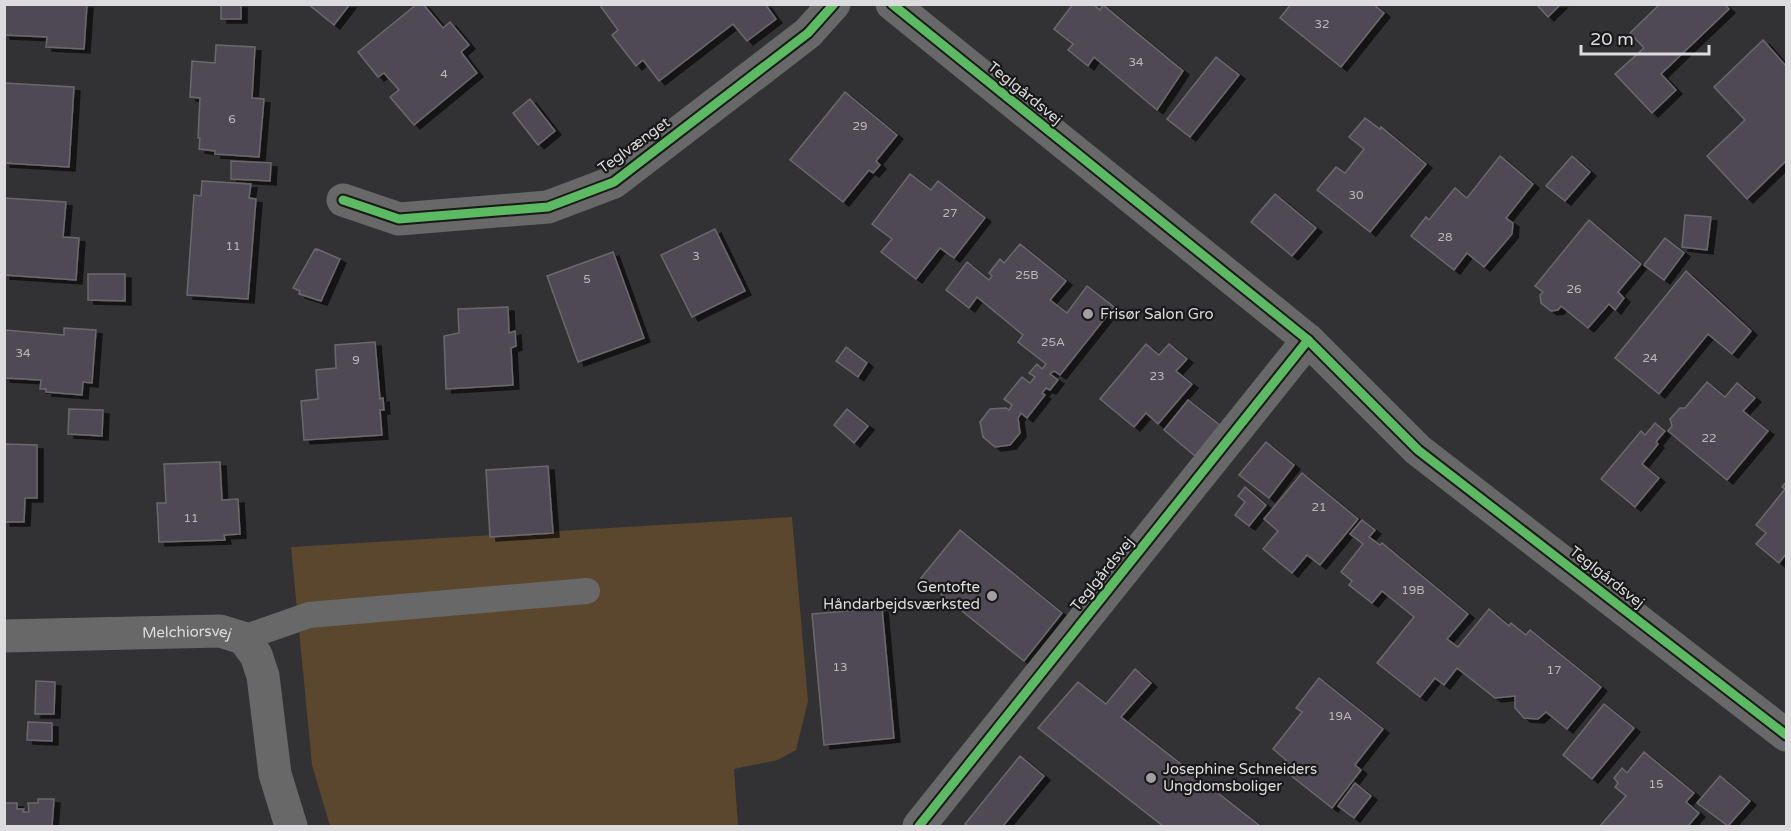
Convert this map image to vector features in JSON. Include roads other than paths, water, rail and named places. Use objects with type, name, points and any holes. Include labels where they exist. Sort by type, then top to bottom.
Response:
[{"type":"street","name":"Teglvænget","points":[[343,200],[399,219],[548,207],[614,182],[808,33],[834,4]]},
{"type":"street","name":"Teglgårdsvej","points":[[892,4],[1308,340],[1418,450],[1786,735]]},
{"type":"street","name":"Teglgårdsvej","points":[[919,826],[1308,340]]},
{"type":"street","name":"Melchiorsvej","points":[[4,636],[220,631],[243,638],[256,655],[263,676],[275,774],[291,826]]},
{"type":"lane","points":[[243,638],[309,615],[587,591]]},
{"type":"place","name":"Frisør Salon Gro","points":[[1088,314]]},
{"type":"place","name":"Gentofte Håndarbejdsværksted","points":[[992,596]]},
{"type":"place","name":"Josephine Schneiders Ungdomsboliger","points":[[1151,778]]}]
